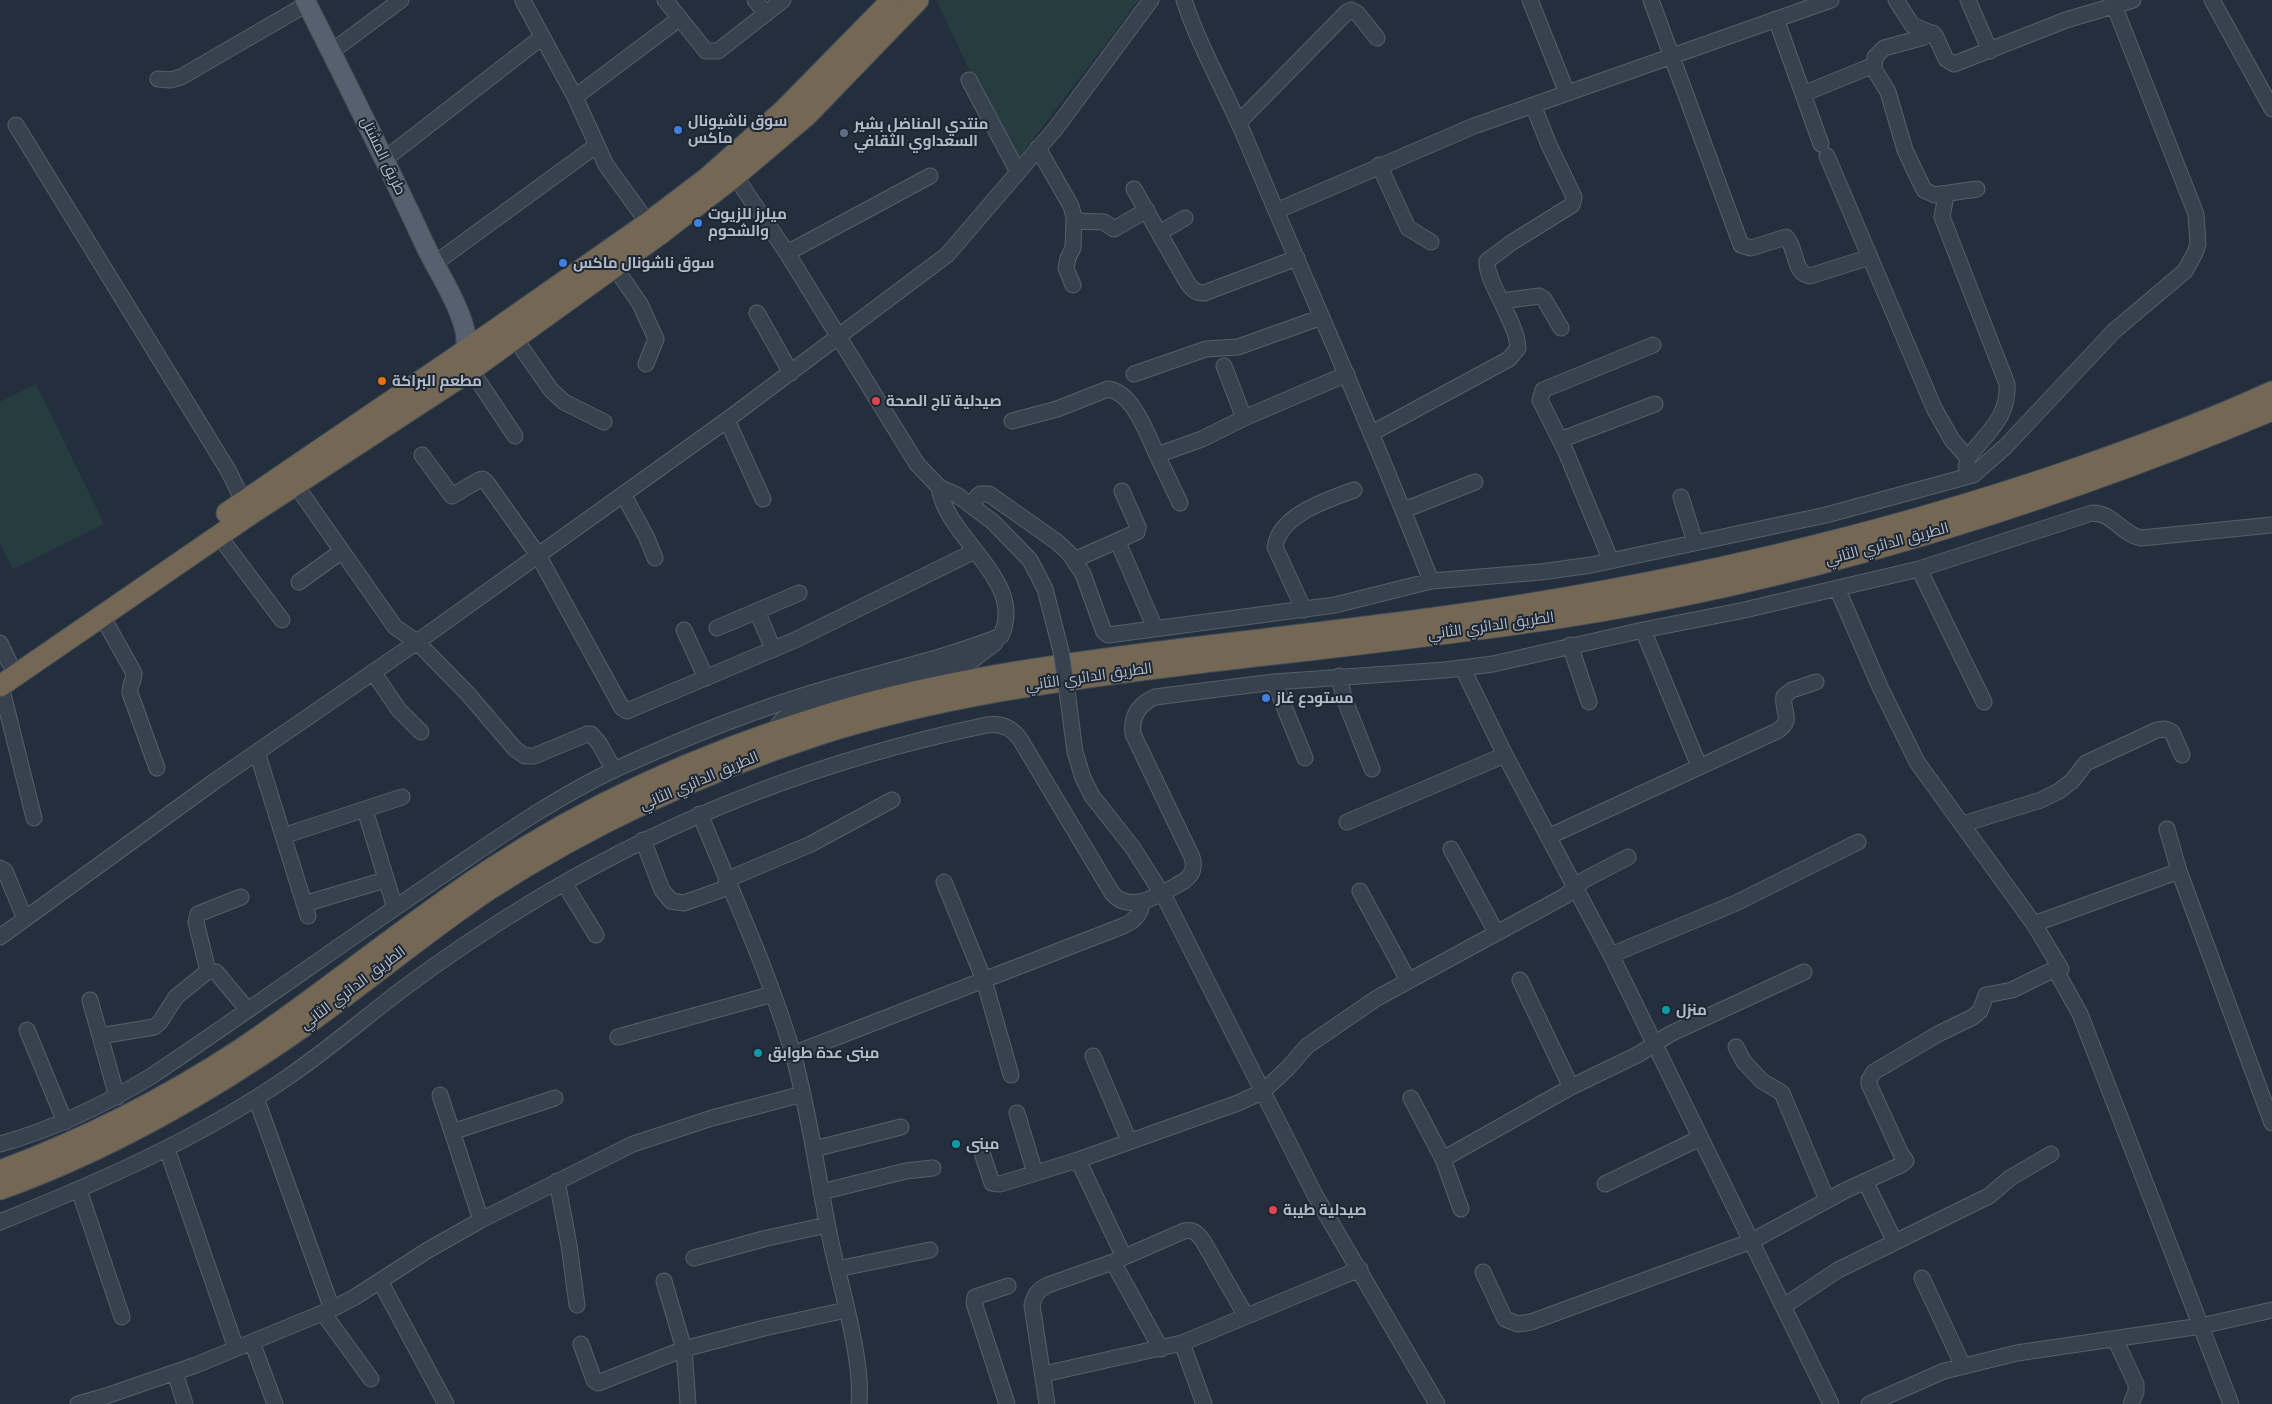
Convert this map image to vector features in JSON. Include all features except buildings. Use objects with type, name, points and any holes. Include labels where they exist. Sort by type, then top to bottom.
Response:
[{"type":"highway","points":[[3,676],[246,508],[468,361],[514,337],[660,234],[735,176],[808,115],[861,46],[892,0]]},
{"type":"highway","points":[[3,676],[102,616],[219,536],[246,508],[295,484],[468,361],[488,335],[648,223],[706,179],[784,110],[918,0]]},
{"type":"highway","name":"الطريق الدائري الثاني","points":[[0,1171],[109,1125],[206,1072],[285,1018],[438,905],[492,868],[558,828],[642,784],[777,732],[851,707],[998,674],[1514,607],[1764,559],[1878,530],[2013,490],[2158,439],[2272,392]]},
{"type":"highway","name":"الطريق الدائري الثاني","points":[[0,1190],[89,1153],[220,1082],[316,1017],[459,910],[571,841],[675,789],[778,749],[895,713],[1007,689],[1516,624],[1643,603],[1726,585],[1876,548],[2011,508],[2171,451],[2272,410]]},
{"type":"main road","name":"طريق المشتل","points":[[306,2],[386,159],[434,264],[460,313],[472,328],[488,335]]},
{"type":"main road","name":"طريق المشتل","points":[[460,313],[466,334],[468,361]]},
{"type":"street","points":[[331,52],[401,0]]},
{"type":"street","points":[[666,0],[706,51],[712,52],[718,50],[783,0]]},
{"type":"street","points":[[755,0],[766,14]]},
{"type":"street","points":[[0,937],[257,752],[417,642],[727,420],[839,338],[947,255],[1038,148],[1151,0]]},
{"type":"street","points":[[1184,0],[1203,46],[1239,122],[1347,374],[1404,510],[1431,581]]},
{"type":"street","points":[[1530,0],[1567,93]]},
{"type":"street","points":[[1651,0],[1741,245],[1750,248],[1786,237],[1791,243],[1800,270],[1806,276],[1870,257]]},
{"type":"street","points":[[1896,0],[1912,25],[1933,33],[1946,60],[1950,64],[1960,63],[2113,2],[2133,0]]},
{"type":"street","points":[[1968,0],[1990,51]]},
{"type":"street","points":[[2212,0],[2272,110]]},
{"type":"street","points":[[523,1],[575,98],[606,165],[648,223]]},
{"type":"street","points":[[1276,211],[1379,165],[1474,126],[1822,1]]},
{"type":"street","points":[[158,79],[170,80],[181,77],[306,2]]},
{"type":"street","points":[[970,505],[980,494],[989,494],[1057,542],[1074,560],[1082,574],[1106,635],[1304,610],[1363,599],[1431,581],[1541,572],[1611,561],[1826,516],[1973,475],[2005,447],[2114,331],[2178,278],[2195,253],[2199,234],[2196,214],[2113,2]]},
{"type":"street","points":[[1239,122],[1347,12],[1351,10],[1357,13],[1377,38]]},
{"type":"street","points":[[575,98],[679,19]]},
{"type":"street","points":[[1776,19],[1824,150],[1939,419],[1952,440],[1968,458]]},
{"type":"street","points":[[1933,33],[1884,48],[1877,54],[1874,65],[1876,75],[1888,92],[1899,134],[1920,186],[1931,194],[1942,195],[1977,189]]},
{"type":"street","points":[[386,159],[542,37]]},
{"type":"street","points":[[1803,94],[1874,65]]},
{"type":"street","points":[[968,80],[1018,172]]},
{"type":"street","points":[[1372,433],[1515,354],[1518,345],[1489,274],[1487,261],[1511,243],[1572,205],[1574,201],[1574,197],[1549,145],[1533,105]]},
{"type":"street","points":[[16,125],[228,470],[246,508]]},
{"type":"street","points":[[434,264],[596,145]]},
{"type":"street","points":[[1038,148],[1071,206],[1074,221],[1073,248],[1066,268],[1073,285]]},
{"type":"street","points":[[1379,165],[1408,228],[1431,242]]},
{"type":"street","points":[[735,176],[787,253],[917,464],[938,487],[970,505],[1008,536],[1030,560],[1045,589],[1061,651],[1074,752],[1083,778],[1092,796],[1133,848],[1161,892],[1316,1195],[1437,1404]]},
{"type":"street","points":[[787,253],[930,176]]},
{"type":"street","points":[[1134,188],[1187,282],[1192,290],[1197,293],[1204,293],[1296,258]]},
{"type":"street","points":[[1942,195],[1945,201],[1942,217],[2007,384],[2007,401],[2002,416],[1968,458],[1967,477]]},
{"type":"street","points":[[1074,221],[1104,222],[1114,229],[1146,210]]},
{"type":"street","points":[[1159,233],[1185,218]]},
{"type":"street","points":[[614,266],[640,304],[656,339],[646,364]]},
{"type":"street","points":[[1502,302],[1540,296],[1544,299],[1561,328]]},
{"type":"street","points":[[757,313],[791,373]]},
{"type":"street","points":[[1134,374],[1206,349],[1238,347],[1322,316]]},
{"type":"street","points":[[514,337],[551,390],[564,402],[604,422]]},
{"type":"street","points":[[1611,561],[1560,440],[1540,400],[1543,390],[1653,345]]},
{"type":"street","points":[[468,361],[515,436]]},
{"type":"street","points":[[1224,366],[1244,418]]},
{"type":"street","points":[[1157,455],[1202,439],[1244,418],[1347,374]]},
{"type":"street","points":[[1012,421],[1057,409],[1108,389],[1116,390],[1126,397],[1133,407],[1180,503]]},
{"type":"street","points":[[1560,440],[1655,404]]},
{"type":"street","points":[[727,420],[763,499]]},
{"type":"street","points":[[422,455],[452,496],[479,480],[485,481],[508,510],[538,555],[625,711],[773,649],[975,551]]},
{"type":"street","points":[[1404,510],[1475,482]]},
{"type":"street","points":[[295,484],[395,627],[417,642],[468,694],[520,754],[534,756],[591,734],[614,770]]},
{"type":"street","points":[[777,732],[778,725],[786,717],[817,703],[970,662],[994,645],[1001,636],[1006,618],[1004,601],[991,572],[947,514],[938,487]]},
{"type":"street","points":[[1304,610],[1275,548],[1276,543],[1285,529],[1302,512],[1354,490]]},
{"type":"street","points":[[1074,560],[1136,534],[1138,530],[1122,492]]},
{"type":"street","points":[[623,494],[646,536],[655,558]]},
{"type":"street","points":[[1681,497],[1695,542]]},
{"type":"street","points":[[0,1222],[79,1190],[167,1149],[256,1098],[313,1059],[436,965],[503,920],[564,883],[643,840],[700,814],[779,782],[871,753],[948,733],[998,724],[1013,731],[1020,739],[1112,893],[1125,903],[1142,902],[1188,879],[1193,872],[1194,862],[1134,740],[1133,722],[1137,711],[1145,702],[1155,697],[1274,682],[1464,668],[1740,611],[1920,569],[2092,514],[2110,517],[2129,534],[2141,538],[2272,524]]},
{"type":"street","points":[[219,536],[282,620]]},
{"type":"street","points":[[1118,542],[1155,628]]},
{"type":"street","points":[[299,582],[342,551]]},
{"type":"street","points":[[1920,569],[1984,702]]},
{"type":"street","points":[[1483,1272],[1505,1319],[1518,1324],[1532,1322],[1752,1242],[1865,1180],[1906,1161],[1900,1154],[1869,1084],[1869,1080],[1874,1072],[1938,1034],[1973,1018],[1980,1011],[1986,995],[2012,990],[2055,969],[2061,969],[2034,924],[1917,762],[1880,687],[1837,588]]},
{"type":"street","points":[[717,628],[799,593]]},
{"type":"street","points":[[757,611],[773,649]]},
{"type":"street","points":[[102,616],[134,673],[130,693],[157,768]]},
{"type":"street","points":[[684,630],[706,678]]},
{"type":"street","points":[[1643,630],[1699,766]]},
{"type":"street","points":[[0,1144],[65,1122],[117,1097],[182,1056],[247,1009],[530,817],[614,770],[682,740],[752,713],[824,689],[942,658],[1001,636]]},
{"type":"street","points":[[0,643],[3,676],[34,818]]},
{"type":"street","points":[[1570,645],[1589,702]]},
{"type":"street","points":[[1464,668],[1505,755],[1575,887],[1655,1045],[1831,1404]]},
{"type":"street","points":[[373,672],[382,688],[399,710],[421,732]]},
{"type":"street","points":[[1339,676],[1347,705],[1372,769]]},
{"type":"street","points":[[1274,682],[1305,758]]},
{"type":"street","points":[[1548,837],[1784,727],[1787,721],[1784,696],[1792,690],[1816,682]]},
{"type":"street","points":[[1963,824],[2041,800],[2059,791],[2072,781],[2086,763],[2157,730],[2165,729],[2172,732],[2182,755]]},
{"type":"street","points":[[257,752],[306,910],[385,880]]},
{"type":"street","points":[[1346,822],[1505,755]]},
{"type":"street","points":[[283,836],[402,797]]},
{"type":"street","points":[[643,840],[662,890],[671,901],[684,903],[811,844],[892,800]]},
{"type":"street","points":[[365,810],[395,908]]},
{"type":"street","points":[[700,814],[772,994],[793,1054],[803,1094],[846,1310],[858,1380],[859,1404]]},
{"type":"street","points":[[2167,829],[2179,871],[2268,1100],[2272,1122]]},
{"type":"street","points":[[1610,955],[1736,902],[1858,842]]},
{"type":"street","points":[[1451,849],[1496,932]]},
{"type":"street","points":[[983,1156],[990,1179],[996,1184],[1078,1160],[1238,1103],[1262,1092],[1315,1040],[1408,980],[1565,896],[1584,880],[1628,857]]},
{"type":"street","points":[[0,868],[5,871],[25,919]]},
{"type":"street","points":[[2034,924],[2179,871]]},
{"type":"street","points":[[944,882],[984,980],[1011,1075]]},
{"type":"street","points":[[564,883],[596,934]]},
{"type":"street","points":[[1360,891],[1408,980]]},
{"type":"street","points":[[208,971],[196,922],[198,914],[241,897]]},
{"type":"street","points":[[793,1054],[1128,924],[1138,915],[1142,902]]},
{"type":"street","points":[[2055,969],[2080,1014],[2231,1404]]},
{"type":"street","points":[[100,1036],[154,1027],[160,1022],[176,997],[208,971],[216,972],[247,1009]]},
{"type":"street","points":[[1444,1159],[1571,1087],[1655,1045],[1682,1028],[1804,972]]},
{"type":"street","points":[[1520,980],[1571,1087]]},
{"type":"street","points":[[618,1037],[772,994]]},
{"type":"street","points":[[90,1000],[117,1097]]},
{"type":"street","points":[[27,1030],[65,1122]]},
{"type":"street","points":[[1736,1047],[1744,1062],[1762,1081],[1782,1093],[1827,1200]]},
{"type":"street","points":[[1093,1056],[1129,1141]]},
{"type":"street","points":[[440,1094],[481,1220]]},
{"type":"street","points":[[78,1404],[108,1400],[327,1311],[481,1220],[633,1144],[712,1118],[803,1094]]},
{"type":"street","points":[[256,1098],[327,1311],[371,1379]]},
{"type":"street","points":[[452,1132],[555,1098]]},
{"type":"street","points":[[1411,1098],[1444,1159],[1461,1209]]},
{"type":"street","points":[[1017,1113],[1035,1173]]},
{"type":"street","points":[[814,1149],[901,1127]]},
{"type":"street","points":[[1605,1184],[1700,1138]]},
{"type":"street","points":[[167,1149],[236,1348]]},
{"type":"street","points":[[1784,1306],[1838,1270],[1989,1196],[2010,1178],[2051,1154]]},
{"type":"street","points":[[1078,1160],[1118,1260],[1160,1349]]},
{"type":"street","points":[[821,1192],[906,1171],[933,1168]]},
{"type":"street","points":[[1865,1180],[1895,1242]]},
{"type":"street","points":[[557,1181],[569,1245],[577,1305]]},
{"type":"street","points":[[79,1190],[122,1317]]},
{"type":"street","points":[[694,1258],[767,1238],[828,1225]]},
{"type":"street","points":[[1048,1404],[1032,1305],[1034,1296],[1040,1289],[1048,1285],[1118,1260],[1184,1231],[1195,1231],[1246,1316]]},
{"type":"street","points":[[837,1269],[930,1250]]},
{"type":"street","points":[[1044,1374],[1182,1343],[1360,1269]]},
{"type":"street","points":[[1922,1278],[1963,1366]]},
{"type":"street","points":[[380,1281],[446,1404]]},
{"type":"street","points":[[664,1282],[684,1350],[688,1404]]},
{"type":"street","points":[[1007,1404],[974,1303],[974,1297],[1008,1286]]},
{"type":"street","points":[[581,1344],[594,1380],[598,1383],[684,1350],[764,1328],[846,1310]]},
{"type":"street","points":[[1869,1404],[1944,1371],[2017,1352],[2201,1326],[2272,1310]]},
{"type":"street","points":[[2115,1339],[2136,1384],[2136,1392],[2131,1404]]},
{"type":"street","points":[[252,1342],[275,1404]]},
{"type":"street","points":[[1182,1343],[1204,1404]]},
{"type":"street","points":[[175,1373],[185,1404]]},
{"type":"green space","points":[[936,0],[1139,0],[1018,159],[1011,157]]},
{"type":"green space","points":[[36,384],[104,524],[13,569],[0,543],[0,402]]},
{"type":"place","name":"سوق ناشيونال ماكس","points":[[678,130]]},
{"type":"place","name":"منتدي المناضل بشير السعداوي الثقافي","points":[[844,133]]},
{"type":"place","name":"ميلرز للزيوت والشحوم","points":[[698,223]]},
{"type":"place","name":"سوق ناشونال ماكس","points":[[563,263]]},
{"type":"place","name":"مطعم البراكة","points":[[382,381]]},
{"type":"place","name":"صيدلية تاج الصحة","points":[[876,401]]},
{"type":"place","name":"مستودع غاز","points":[[1266,698]]},
{"type":"place","name":"منزل","points":[[1666,1010]]},
{"type":"place","name":"مبنى عدة طوابق","points":[[758,1053]]},
{"type":"place","name":"مبنى","points":[[956,1144]]},
{"type":"place","name":"صيدلية طيبة","points":[[1273,1210]]}]
